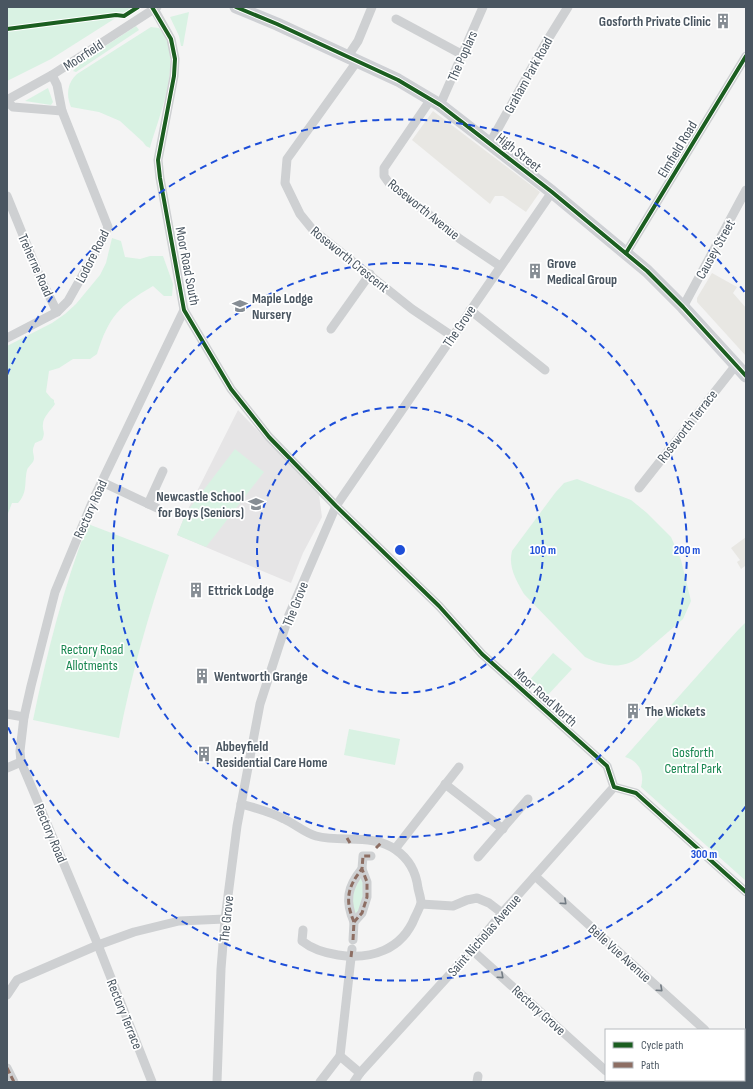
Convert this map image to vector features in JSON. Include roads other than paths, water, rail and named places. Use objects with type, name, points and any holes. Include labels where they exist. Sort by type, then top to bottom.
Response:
[{"type":"main road","name":"High Street","points":[[236,7],[256,11],[398,80],[435,102],[552,192],[657,280],[746,376]]},
{"type":"street","name":"Roseworth Crescent","points":[[372,7],[358,41],[353,58],[287,159],[285,183],[300,214],[313,230],[412,309],[452,336]]},
{"type":"street","name":"The Poplars","points":[[435,102],[463,55],[483,7]]},
{"type":"street","name":"Graham Park Road","points":[[490,143],[545,44],[568,7]]},
{"type":"street","name":"Moorfield","points":[[62,112],[13,107],[7,100],[52,75],[155,8]]},
{"type":"street","name":"Moor Road South","points":[[155,8],[171,39],[175,59],[174,76],[158,160],[184,310],[231,389],[270,437],[336,506]]},
{"type":"street","points":[[396,19],[463,55]]},
{"type":"street","name":"Elmfield Road","points":[[626,253],[746,56]]},
{"type":"street","name":"Lodore Road","points":[[7,338],[57,312],[68,302],[108,227],[62,112],[57,85],[52,75]]},
{"type":"street","name":"Roseworth Avenue","points":[[435,102],[384,168],[384,176],[389,182],[460,239],[500,266]]},
{"type":"street","name":"Causey Street","points":[[683,307],[746,190]]},
{"type":"street","name":"The Grove","points":[[217,1082],[221,969],[225,919],[241,804],[260,704],[289,615],[336,506],[552,192]]},
{"type":"street","name":"Treherne Road","points":[[7,196],[40,277],[57,312]]},
{"type":"street","points":[[331,329],[370,274]]},
{"type":"street","name":"Rectory Road","points":[[98,945],[21,762],[20,751],[24,717],[55,592],[102,482],[184,310]]},
{"type":"street","points":[[470,310],[545,370]]},
{"type":"street","name":"Roseworth Terrace","points":[[639,488],[736,365]]},
{"type":"street","points":[[148,504],[163,471]]},
{"type":"street","points":[[102,482],[157,508]]},
{"type":"street","name":"Moor Road North","points":[[336,506],[439,606],[482,654],[607,766],[614,787]]},
{"type":"street","points":[[7,714],[24,717]]},
{"type":"street","points":[[7,768],[21,762]]},
{"type":"street","points":[[395,849],[459,767]]},
{"type":"street","points":[[445,784],[503,829]]},
{"type":"street","points":[[614,787],[636,793],[746,892]]},
{"type":"street","name":"Saint Nicholas Avenue","points":[[354,1082],[360,1073],[472,950],[502,913],[614,787]]},
{"type":"street","points":[[478,858],[528,800]]},
{"type":"street","points":[[241,804],[277,815],[315,836],[349,841],[365,839],[378,846],[395,849],[409,861],[417,880],[421,904],[406,934],[394,945],[378,953],[352,949],[329,954],[309,947],[302,941],[303,930]]},
{"type":"street","points":[[354,922],[362,913],[367,897],[367,882],[362,869],[365,839]]},
{"type":"street","points":[[320,1082],[340,1056],[354,922],[350,912],[348,894],[353,880],[362,869]]},
{"type":"street","name":"Belle Vue Avenue","points":[[535,876],[704,1029]]},
{"type":"street","points":[[421,904],[453,906],[466,900],[477,898],[489,903],[502,913]]},
{"type":"street","points":[[7,995],[17,980],[98,945],[134,932],[179,921],[225,919]]},
{"type":"street","name":"Rectory Terrace","points":[[98,945],[152,1082]]},
{"type":"street","name":"Rectory Grove","points":[[472,950],[605,1070]]},
{"type":"street","points":[[340,1056],[360,1073]]},
{"type":"street","points":[[7,1068],[14,1082]]},
{"type":"place","name":"Gosforth Private Clinic","points":[[723,21]]},
{"type":"place","name":"Grove Medical Group","points":[[535,271]]},
{"type":"place","name":"Maple Lodge Nursery","points":[[240,306]]},
{"type":"place","name":"Newcastle School for Boys (Seniors)","points":[[256,504]]},
{"type":"place","name":"Ettrick Lodge","points":[[196,590]]},
{"type":"place","name":"Wentworth Grange","points":[[202,676]]},
{"type":"place","name":"The Wickets","points":[[633,711]]},
{"type":"place","name":"Abbeyfield Residential Care Home","points":[[204,754]]},
{"type":"park label","name":"Rectory Road Allotments","points":[[92,658]]},
{"type":"park label","name":"Gosforth Central Park","points":[[693,760]]}]
